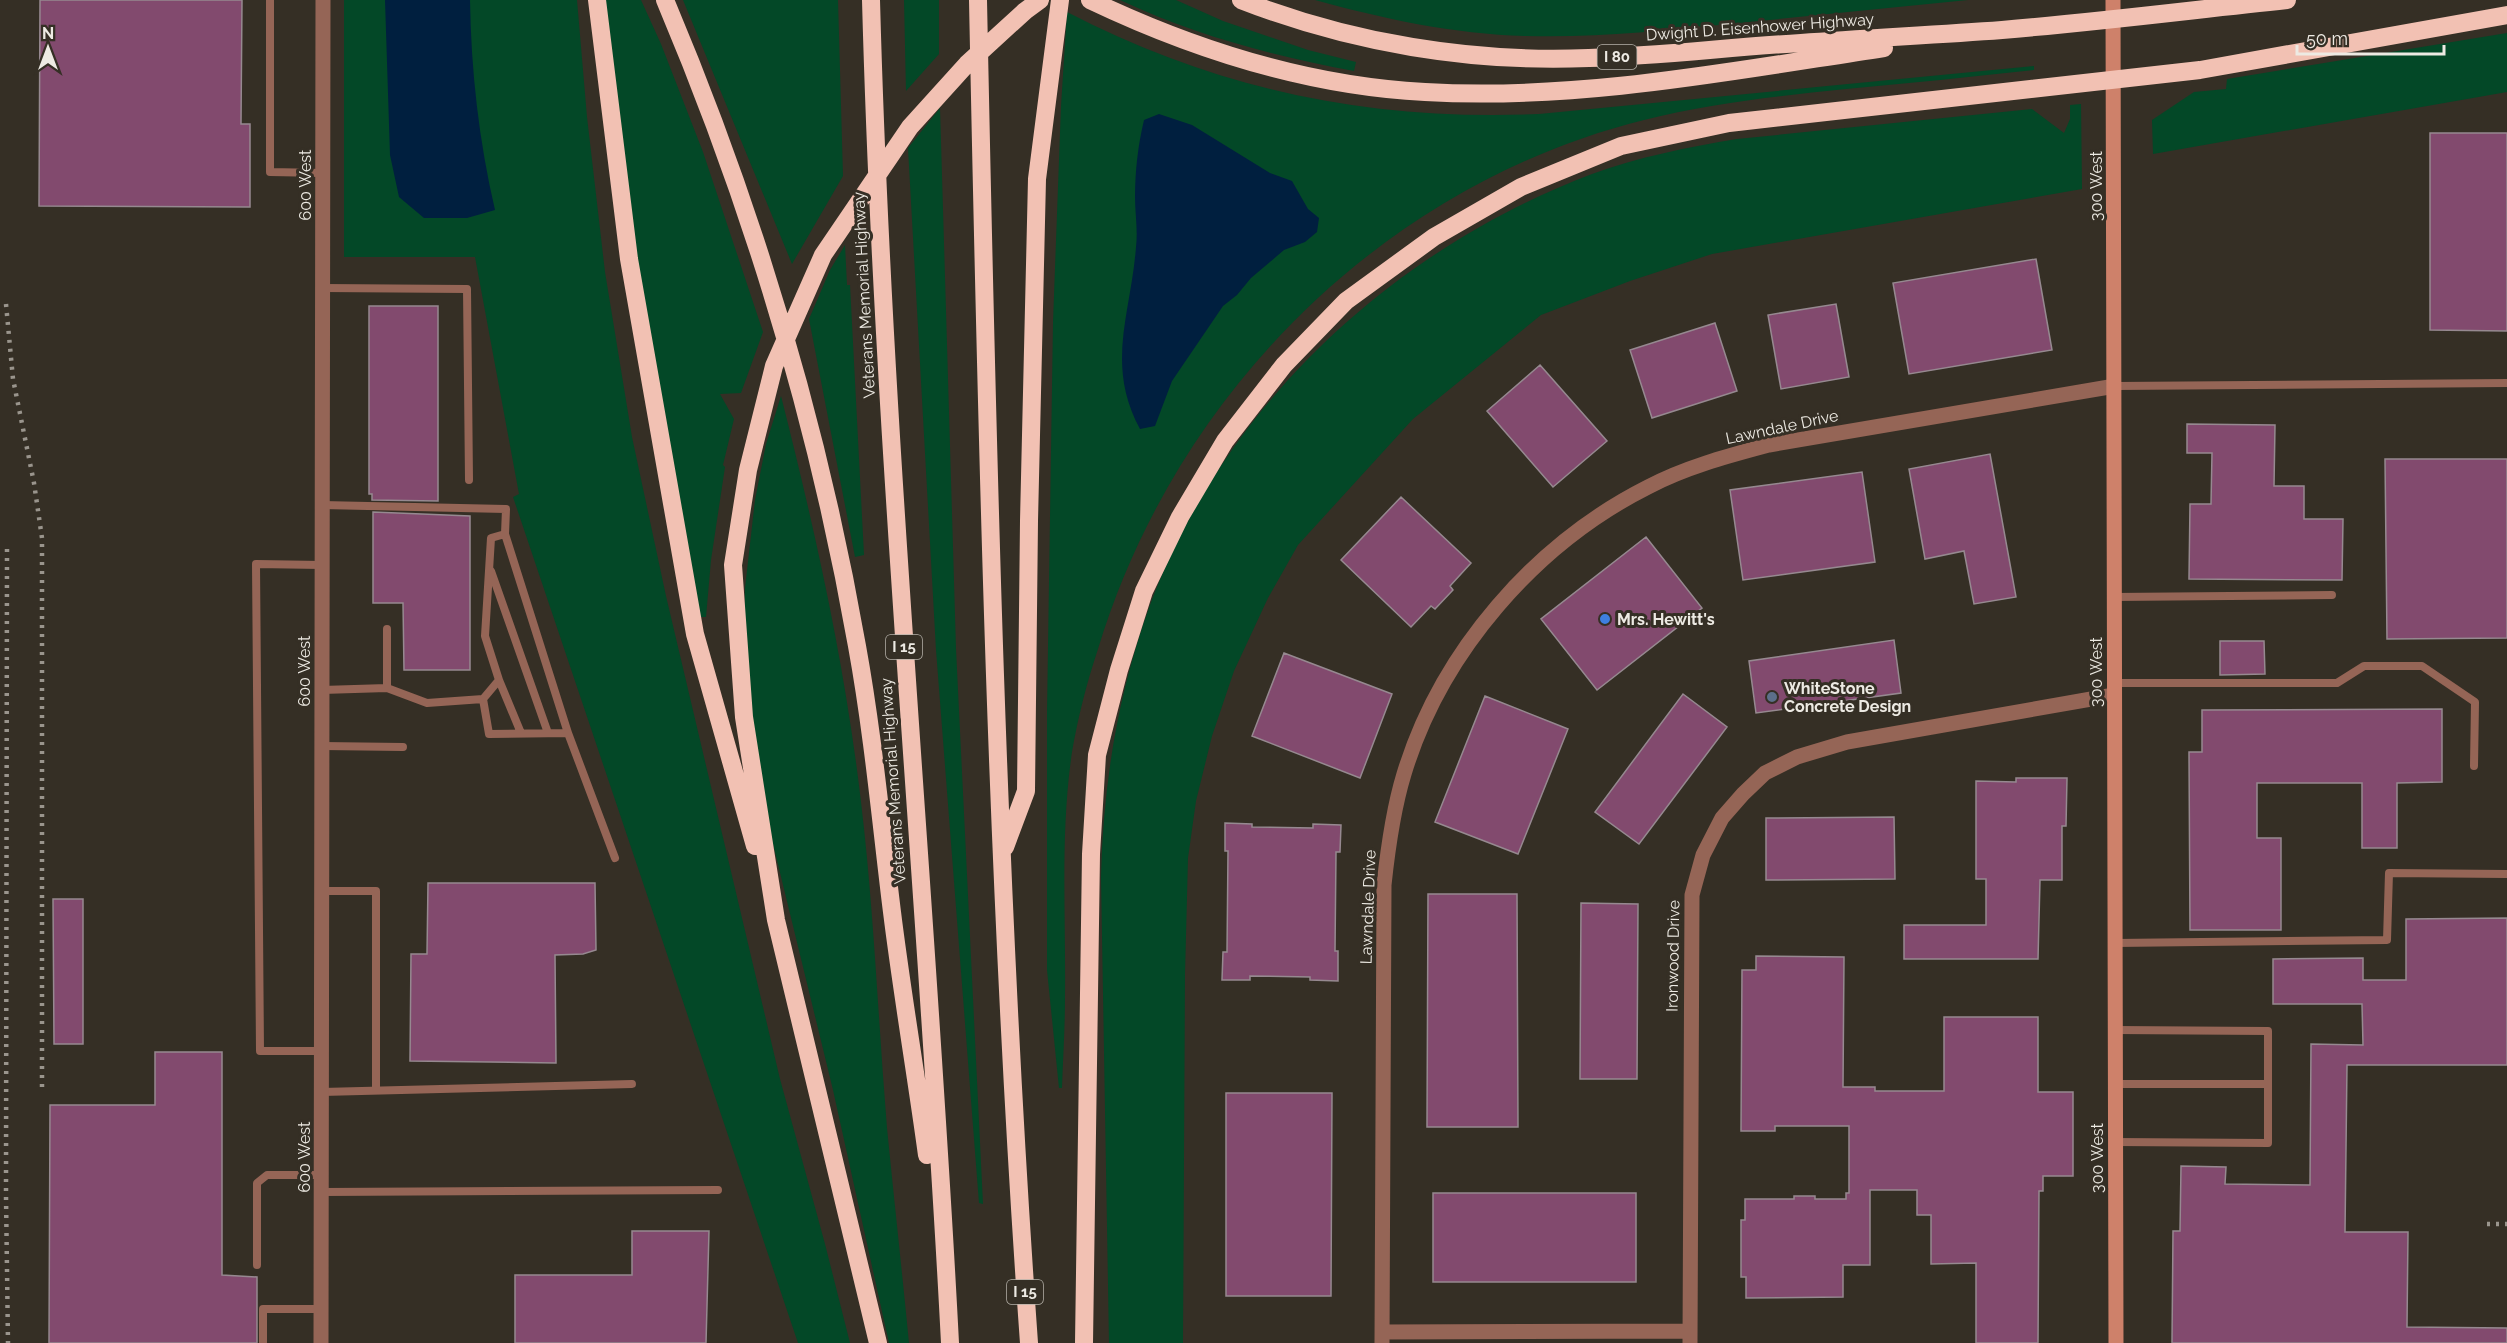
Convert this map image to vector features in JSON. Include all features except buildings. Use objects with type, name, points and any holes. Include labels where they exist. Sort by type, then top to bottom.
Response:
[{"type":"highway","points":[[597,0],[629,259],[695,634],[776,920],[878,1343]]},
{"type":"highway","points":[[665,0],[708,106],[765,270],[795,371],[838,544],[874,753],[892,914],[947,1294]]},
{"type":"highway","name":"Veterans Memorial Highway","points":[[871,0],[881,261],[895,518],[950,1343]]},
{"type":"highway","name":"I 15","points":[[978,0],[985,393],[1001,857],[1029,1343]]},
{"type":"highway","points":[[776,920],[744,717],[733,565],[748,470],[774,366],[823,255],[910,127],[967,64],[1040,0]]},
{"type":"highway","points":[[1001,857],[1026,791],[1029,521],[1037,179],[1060,0]]},
{"type":"highway","points":[[1090,0],[1184,41],[1282,71],[1353,85],[1456,93],[1530,93],[1705,75],[2000,30]]},
{"type":"highway","name":"Dwight D. Eisenhower Highway","points":[[1241,0],[1311,24],[1380,41],[1447,52],[1519,58],[1626,57],[1700,49],[2000,30],[2287,0]]},
{"type":"highway","points":[[1084,1343],[1091,855],[1097,755],[1119,670],[1144,591],[1180,518],[1225,441],[1284,365],[1346,301],[1434,237],[1521,187],[1621,146],[1729,123],[2200,70],[2507,15]]},
{"type":"main road","name":"300 West","points":[[2113,0],[2116,1343]]},
{"type":"street","name":"600 West","points":[[321,1343],[323,0]]},
{"type":"street","name":"Lawndale Drive","points":[[1690,1337],[1382,1338],[1384,885],[1388,846],[1404,773],[1425,719],[1443,683],[1479,629],[1522,580],[1560,544],[1602,514],[1648,487],[1715,460],[1769,445],[2115,386]]},
{"type":"street","name":"Ironwood Drive","points":[[1690,1337],[1692,895],[1703,855],[1722,818],[1765,773],[1797,757],[1847,742],[2114,689]]},
{"type":"lane","points":[[270,0],[270,172],[323,173]]},
{"type":"lane","points":[[323,288],[467,289],[469,480]]},
{"type":"lane","points":[[2115,386],[2507,384]]},
{"type":"lane","points":[[322,505],[506,509],[505,534],[568,733],[615,858]]},
{"type":"lane","points":[[505,534],[491,538],[485,636],[499,680],[521,733]]},
{"type":"lane","points":[[322,565],[256,564],[260,1051],[322,1051]]},
{"type":"lane","points":[[490,568],[548,733]]},
{"type":"lane","points":[[2113,597],[2332,595]]},
{"type":"lane","points":[[387,629],[387,688]]},
{"type":"lane","points":[[2114,689],[2337,683],[2364,666],[2422,666],[2475,702],[2474,766]]},
{"type":"lane","points":[[322,690],[387,688],[427,703],[483,699],[499,680]]},
{"type":"lane","points":[[483,699],[489,734],[568,733]]},
{"type":"lane","points":[[322,746],[403,747]]},
{"type":"lane","points":[[2115,943],[2387,940],[2389,873],[2507,874]]},
{"type":"lane","points":[[322,891],[376,891],[375,1090]]},
{"type":"lane","points":[[2115,1030],[2268,1030],[2268,1143],[2115,1142]]},
{"type":"lane","points":[[322,1092],[632,1084]]},
{"type":"lane","points":[[2115,1084],[2268,1084]]},
{"type":"lane","points":[[257,1264],[257,1183],[267,1175],[322,1175]]},
{"type":"lane","points":[[322,1192],[717,1190]]},
{"type":"lane","points":[[263,1343],[263,1309],[321,1309]]},
{"type":"green space","points":[[344,0],[577,0],[587,117],[605,272],[632,437],[666,596],[780,1079],[850,1343],[798,1343],[513,497],[519,494],[475,257],[344,257]]},
{"type":"green space","points":[[605,0],[641,0],[661,44],[703,152],[763,332],[741,393],[720,394],[734,419],[723,465],[725,467],[711,560],[706,617],[697,617],[642,334]]},
{"type":"green space","points":[[683,0],[838,0],[843,176],[792,264]]},
{"type":"green space","points":[[904,0],[939,0],[939,54],[906,91]]},
{"type":"green space","points":[[1120,0],[1176,0],[1223,21],[1308,50],[1356,62],[1354,71],[1234,43],[1176,24]]},
{"type":"green space","points":[[1315,0],[1968,0],[1652,31],[1602,35],[1525,36],[1446,29]]},
{"type":"green space","points":[[1067,12],[1124,39],[1181,62],[1238,80],[1296,95],[1415,112],[1476,115],[1539,114],[2034,66],[2034,70],[1795,94],[1719,105],[1644,120],[1549,151],[1459,194],[1377,249],[1302,313],[1236,387],[1179,468],[1133,556],[1094,661],[1077,726],[1068,783],[1065,844],[1065,1020],[1062,1088],[1059,1088],[1047,970],[1047,712],[1053,322]]},
{"type":"green space","points":[[2507,33],[2507,92],[2153,154],[2152,120],[2194,92],[2226,89],[2227,79]]},
{"type":"green space","points":[[2081,104],[2082,189],[1712,254],[1630,281],[1541,315],[1413,419],[1298,545],[1268,598],[1234,671],[1212,736],[1196,801],[1188,858],[1185,974],[1183,1343],[1109,1343],[1101,877],[1105,808],[1114,739],[1139,638],[1150,605],[1182,532],[1222,464],[1270,401],[1324,343],[1385,291],[1450,245],[1519,206],[1592,174],[1664,153],[1737,139],[2032,109],[2064,133],[2070,119],[2070,105]]},
{"type":"green space","points":[[940,108],[956,649],[983,1204],[979,1203],[936,650],[908,148]]},
{"type":"green space","points":[[845,245],[847,285],[850,285],[864,555],[855,557],[809,319],[830,270]]},
{"type":"green space","points":[[781,396],[828,598],[854,750],[869,883],[887,1128],[909,1343],[889,1343],[833,1090],[755,770],[744,635],[745,588],[755,500],[766,444]]},
{"type":"water","points":[[385,0],[470,0],[477,106],[484,158],[495,210],[467,218],[424,218],[399,197],[390,155]]},
{"type":"water","points":[[1159,114],[1192,125],[1270,173],[1292,181],[1308,209],[1319,218],[1317,232],[1305,242],[1284,250],[1223,306],[1172,381],[1155,426],[1140,429],[1124,383],[1123,339],[1137,241],[1135,187],[1139,148],[1144,120]]},
{"type":"railway","points":[[6,304],[13,379],[34,483],[42,538],[42,1087]]},
{"type":"railway","points":[[7,549],[6,1196],[8,1343]]},
{"type":"railway","points":[[2487,1224],[2507,1224]]},
{"type":"place","name":"Mrs. Hewitt's","points":[[1605,619]]},
{"type":"place","name":"WhiteStone Concrete Design","points":[[1772,697]]}]
